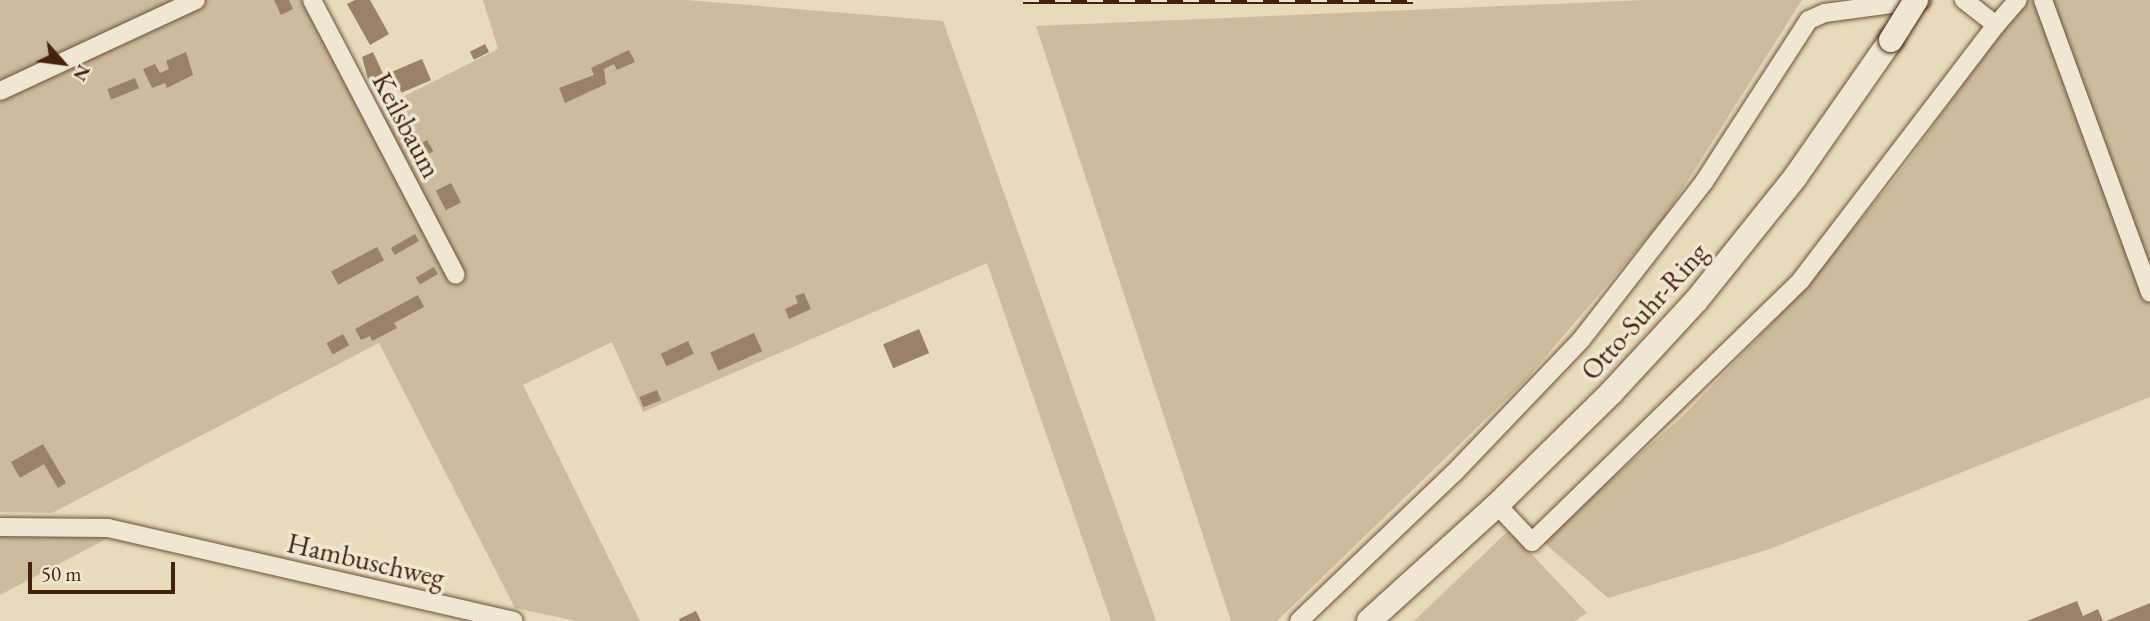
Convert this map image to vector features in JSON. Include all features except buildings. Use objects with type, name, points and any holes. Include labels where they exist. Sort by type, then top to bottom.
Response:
[{"type":"street","points":[[0,91],[196,0]]},
{"type":"street","name":"Keilsbaum","points":[[312,0],[456,275]]},
{"type":"street","name":"Otto-Suhr-Ring","points":[[1369,621],[1497,506],[1611,393],[1696,301],[1796,176],[1916,0]]},
{"type":"street","points":[[1299,621],[1453,474],[1581,341],[1704,182],[1810,20],[1825,13],[1925,0]]},
{"type":"street","points":[[1964,0],[1996,25]]},
{"type":"street","points":[[1497,506],[1532,542],[1801,279],[2018,0]]},
{"type":"street","points":[[2043,0],[2150,293]]},
{"type":"street","name":"Hambuschweg","points":[[0,527],[108,528],[513,621]]},
{"type":"shaded area","points":[[0,0],[304,0],[363,117],[498,49],[483,0],[686,0],[943,21],[1156,621],[1111,621],[987,263],[643,412],[612,342],[523,385],[640,621],[576,621],[515,608],[379,343],[52,513],[0,512]]},
{"type":"shaded area","points":[[1646,0],[1802,0],[1664,218],[1524,382],[1277,621],[1231,621],[1036,26]]},
{"type":"shaded area","points":[[2024,0],[2150,0],[2150,397],[1770,549],[1608,598],[1541,540],[1682,417],[1797,297],[1900,172]]},
{"type":"shaded area","points":[[1509,530],[1587,613],[1575,621],[1414,621]]},
{"type":"shaded area","points":[[0,536],[110,537],[0,595]]},
{"type":"railway","points":[[1023,0],[1413,0]]}]
